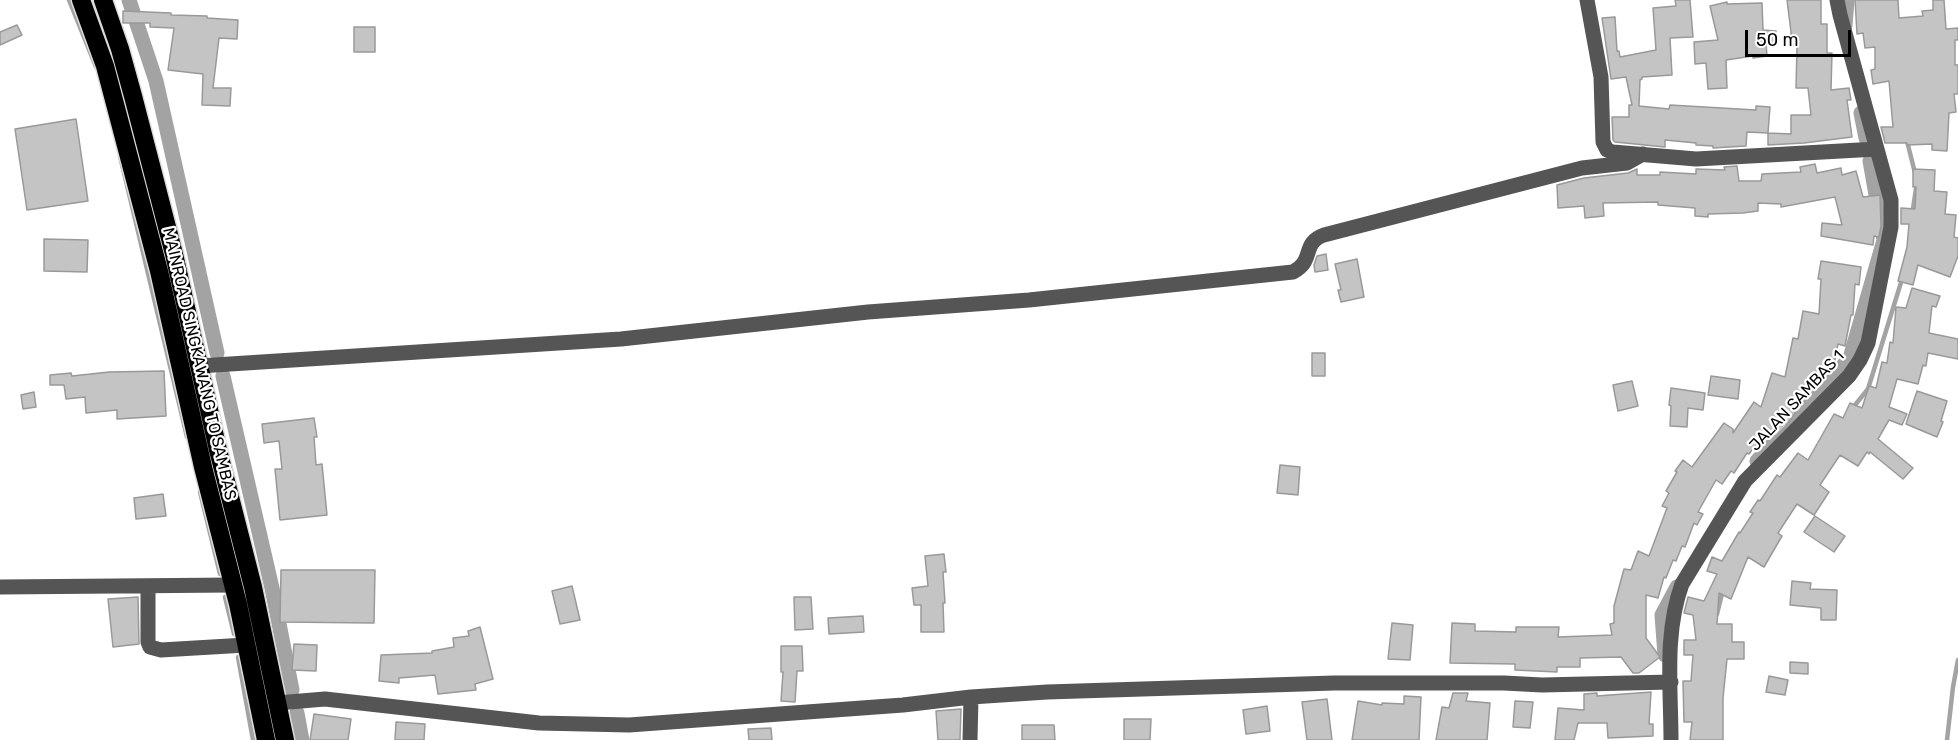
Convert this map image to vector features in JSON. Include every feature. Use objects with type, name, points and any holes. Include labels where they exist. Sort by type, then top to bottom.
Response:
[{"type":"highway","name":"MAINROAD SINGKAWANG TO SAMBAS","points":[[81,0],[105,66],[163,291],[203,467],[233,585],[266,740]]},
{"type":"highway","name":"MAINROAD SINGKAWANG TO SAMBAS","points":[[103,0],[134,96],[174,254],[253,587],[285,740]]},
{"type":"highway","points":[[163,291],[181,291]]},
{"type":"street","points":[[1587,0],[1601,77],[1604,147],[1613,152],[1696,159],[1878,149]]},
{"type":"street","name":"JALAN SAMBAS 1","points":[[1671,740],[1671,625],[1675,603],[1682,584],[1745,482],[1849,376],[1868,343],[1891,227],[1891,200],[1837,0]]},
{"type":"street","points":[[199,366],[621,339],[867,312],[1029,300],[1293,272],[1306,262],[1311,243],[1317,237],[1582,168],[1627,163],[1642,154]]},
{"type":"street","points":[[0,587],[233,585]]},
{"type":"street","points":[[148,586],[148,642],[150,647],[161,651],[246,645]]},
{"type":"street","points":[[277,703],[325,699],[539,723],[619,726],[1047,692],[1334,682],[1504,683],[1542,686],[1671,682]]},
{"type":"street","points":[[970,740],[971,697]]},
{"type":"building","points":[[1675,0],[1690,0],[1693,37],[1670,38],[1672,75],[1642,77],[1639,106],[1669,109],[1670,105],[1756,110],[1756,106],[1770,107],[1768,133],[1747,132],[1746,146],[1713,148],[1713,146],[1696,145],[1696,143],[1665,140],[1665,147],[1613,140],[1612,117],[1629,117],[1629,105],[1632,105],[1626,77],[1611,79],[1602,18],[1615,17],[1617,51],[1620,57],[1656,50],[1653,8],[1676,6]]},
{"type":"building","points":[[1787,0],[1821,0],[1821,24],[1827,24],[1827,53],[1832,53],[1831,90],[1849,88],[1851,100],[1847,100],[1852,137],[1768,145],[1768,133],[1791,134],[1791,115],[1811,115],[1808,88],[1796,88],[1797,46],[1791,45]]},
{"type":"building","points":[[1855,0],[1898,0],[1899,18],[1923,16],[1922,11],[1933,10],[1933,0],[1944,0],[1946,29],[1958,28],[1958,40],[1955,40],[1955,65],[1958,65],[1958,94],[1954,94],[1956,112],[1949,113],[1947,151],[1932,150],[1932,144],[1885,143],[1881,127],[1893,127],[1889,81],[1873,84],[1871,70],[1875,69],[1875,47],[1865,48],[1863,33],[1857,34]]},
{"type":"building","points":[[1727,2],[1727,4],[1762,3],[1763,30],[1776,31],[1775,44],[1766,43],[1767,56],[1726,60],[1727,88],[1708,89],[1706,63],[1695,64],[1694,42],[1718,40],[1710,6]]},
{"type":"building","points":[[123,11],[238,20],[237,39],[219,38],[213,88],[231,88],[230,106],[202,105],[203,74],[168,70],[174,28],[150,27],[150,23],[123,23]]},
{"type":"building","points":[[17,25],[22,35],[0,45],[0,32]]},
{"type":"building","points":[[354,27],[375,27],[375,52],[354,52]]},
{"type":"building","points":[[76,119],[88,201],[27,210],[15,129]]},
{"type":"building","points":[[1815,164],[1817,173],[1841,168],[1842,175],[1856,171],[1863,197],[1880,195],[1881,226],[1879,237],[1874,236],[1873,245],[1821,236],[1822,223],[1842,225],[1835,197],[1781,207],[1781,204],[1758,203],[1758,211],[1708,214],[1708,217],[1695,216],[1695,208],[1658,205],[1658,202],[1603,203],[1604,216],[1585,218],[1584,206],[1558,208],[1557,185],[1584,178],[1628,173],[1637,169],[1637,175],[1660,175],[1660,172],[1696,174],[1696,169],[1725,170],[1724,167],[1737,166],[1739,181],[1761,181],[1762,174],[1801,172],[1800,167]]},
{"type":"building","points":[[1913,169],[1935,170],[1934,191],[1947,192],[1945,214],[1956,215],[1954,237],[1958,238],[1958,256],[1950,277],[1918,265],[1913,285],[1898,281],[1907,247],[1909,224],[1901,224],[1901,208],[1915,209],[1916,187],[1913,187]]},
{"type":"building","points":[[44,239],[88,240],[87,272],[44,271]]},
{"type":"building","points":[[1326,254],[1328,270],[1315,272],[1314,265],[1317,256]]},
{"type":"building","points":[[1357,259],[1364,297],[1341,302],[1338,290],[1341,290],[1335,264]]},
{"type":"building","points":[[1821,261],[1861,267],[1859,285],[1855,284],[1853,315],[1851,315],[1845,346],[1838,344],[1833,370],[1825,368],[1821,384],[1813,382],[1808,398],[1802,396],[1799,407],[1786,426],[1776,436],[1769,432],[1761,444],[1758,442],[1749,454],[1747,453],[1734,473],[1731,471],[1722,484],[1716,480],[1698,512],[1703,514],[1697,525],[1694,523],[1685,547],[1682,546],[1676,561],[1673,560],[1666,578],[1664,577],[1658,598],[1646,595],[1646,638],[1660,657],[1639,673],[1633,673],[1621,657],[1580,658],[1580,667],[1557,667],[1557,672],[1515,670],[1515,664],[1450,663],[1452,623],[1475,624],[1475,631],[1516,632],[1516,627],[1559,627],[1558,637],[1612,635],[1610,624],[1614,623],[1614,606],[1624,569],[1631,570],[1638,551],[1649,556],[1667,508],[1662,506],[1669,493],[1666,491],[1677,472],[1675,471],[1683,460],[1692,467],[1724,423],[1733,429],[1733,433],[1754,402],[1761,407],[1772,373],[1785,377],[1793,338],[1798,339],[1803,311],[1819,314],[1821,279],[1818,279]]},
{"type":"building","points":[[1912,288],[1940,296],[1936,307],[1932,306],[1929,333],[1958,339],[1958,359],[1928,353],[1926,366],[1923,365],[1918,384],[1897,379],[1889,407],[1907,414],[1902,425],[1889,420],[1878,439],[1913,468],[1903,479],[1870,452],[1869,454],[1867,452],[1858,466],[1840,455],[1820,485],[1829,492],[1814,515],[1797,504],[1778,533],[1782,536],[1764,567],[1748,557],[1731,599],[1719,593],[1717,624],[1732,624],[1732,642],[1744,642],[1744,659],[1727,659],[1723,698],[1723,740],[1690,740],[1692,722],[1684,722],[1683,681],[1691,681],[1693,655],[1684,655],[1684,640],[1696,640],[1693,615],[1684,613],[1688,597],[1704,601],[1717,574],[1707,571],[1712,557],[1722,561],[1753,513],[1750,512],[1777,475],[1780,477],[1798,453],[1808,460],[1834,414],[1843,418],[1850,403],[1862,408],[1869,386],[1876,388],[1882,362],[1887,363],[1890,342],[1893,343],[1896,307],[1906,308]]},
{"type":"building","points":[[1312,353],[1325,353],[1325,376],[1312,376]]},
{"type":"building","points":[[164,371],[166,416],[117,419],[117,410],[86,413],[85,397],[66,399],[64,385],[50,385],[50,375]]},
{"type":"building","points":[[1711,376],[1740,380],[1738,399],[1708,395]]},
{"type":"building","points":[[1632,381],[1638,406],[1618,411],[1613,385]]},
{"type":"building","points":[[1671,388],[1705,393],[1703,410],[1688,408],[1687,427],[1670,426]]},
{"type":"building","points":[[1917,391],[1947,401],[1937,437],[1906,424]]},
{"type":"building","points":[[34,392],[36,407],[23,409],[21,395]]},
{"type":"building","points":[[314,418],[317,437],[314,437],[316,465],[322,464],[327,515],[280,520],[275,469],[282,469],[279,441],[264,443],[262,424]]},
{"type":"building","points":[[1280,465],[1300,467],[1298,495],[1277,493]]},
{"type":"building","points":[[163,494],[166,516],[136,519],[134,498]]},
{"type":"building","points":[[1815,516],[1845,536],[1834,552],[1804,532]]},
{"type":"building","points":[[944,554],[946,572],[943,572],[944,632],[921,632],[921,605],[914,605],[912,588],[928,586],[925,556]]},
{"type":"building","points":[[281,570],[375,570],[374,623],[280,622]]},
{"type":"building","points":[[1792,581],[1811,583],[1810,589],[1837,590],[1836,620],[1821,620],[1821,608],[1790,605]]},
{"type":"building","points":[[572,586],[580,620],[560,624],[552,591]]},
{"type":"building","points":[[138,597],[139,644],[113,647],[108,599]]},
{"type":"building","points":[[794,597],[811,597],[813,629],[795,630]]},
{"type":"building","points":[[863,616],[864,632],[829,634],[828,618]]},
{"type":"building","points":[[1392,623],[1413,625],[1410,660],[1388,659]]},
{"type":"building","points":[[480,627],[493,679],[475,684],[476,690],[438,694],[435,675],[399,678],[399,683],[379,681],[381,655],[432,653],[432,651],[454,647],[453,638],[469,636],[468,631]]},
{"type":"building","points":[[294,644],[317,645],[316,671],[292,670]]},
{"type":"building","points":[[781,646],[802,646],[803,671],[797,671],[795,702],[781,701],[783,672],[781,672]]},
{"type":"building","points":[[1790,662],[1808,663],[1808,674],[1790,673]]},
{"type":"building","points":[[1769,676],[1788,680],[1785,695],[1766,692]]},
{"type":"building","points":[[1651,692],[1649,724],[1653,724],[1653,736],[1608,738],[1607,723],[1578,723],[1574,740],[1555,740],[1558,708],[1584,710],[1584,694],[1597,693],[1597,696]]},
{"type":"building","points":[[1453,693],[1468,693],[1466,701],[1490,703],[1487,740],[1436,740],[1442,707],[1449,708]]},
{"type":"building","points":[[1404,696],[1421,697],[1419,740],[1352,740],[1358,701],[1382,705],[1382,703],[1404,704]]},
{"type":"building","points":[[1327,699],[1332,740],[1307,740],[1302,702]]},
{"type":"building","points":[[1515,701],[1533,702],[1530,728],[1513,727]]},
{"type":"building","points":[[1267,706],[1270,731],[1246,734],[1243,710]]},
{"type":"building","points":[[961,709],[960,740],[938,740],[936,711]]},
{"type":"building","points":[[314,714],[351,719],[348,740],[310,740]]},
{"type":"building","points":[[1124,719],[1151,719],[1150,740],[1124,740]]},
{"type":"building","points":[[396,722],[425,724],[424,740],[395,740]]},
{"type":"building","points":[[1022,725],[1054,725],[1055,740],[1022,740]]},
{"type":"building","points":[[771,728],[772,740],[749,740],[748,729]]},
{"type":"waterway","points":[[69,0],[96,67]]},
{"type":"waterway","points":[[129,0],[156,81],[217,353]]},
{"type":"waterway","points":[[1845,26],[1847,0]]},
{"type":"waterway","points":[[1861,113],[1866,138]]},
{"type":"waterway","points":[[1907,141],[1915,173]]},
{"type":"waterway","points":[[120,156],[187,437]]},
{"type":"waterway","points":[[1757,461],[1850,358],[1884,240],[1870,161]]},
{"type":"waterway","points":[[1912,215],[1917,182]]},
{"type":"waterway","points":[[1851,410],[1868,389],[1903,276]]},
{"type":"waterway","points":[[223,376],[272,588],[292,690]]},
{"type":"waterway","points":[[200,492],[220,574]]},
{"type":"waterway","points":[[1665,655],[1662,615],[1677,587]]},
{"type":"waterway","points":[[1717,614],[1723,590]]},
{"type":"waterway","points":[[225,597],[234,634]]},
{"type":"waterway","points":[[238,657],[253,740]]},
{"type":"waterway","points":[[1947,740],[1958,660]]},
{"type":"waterway","points":[[297,713],[302,740]]}]
